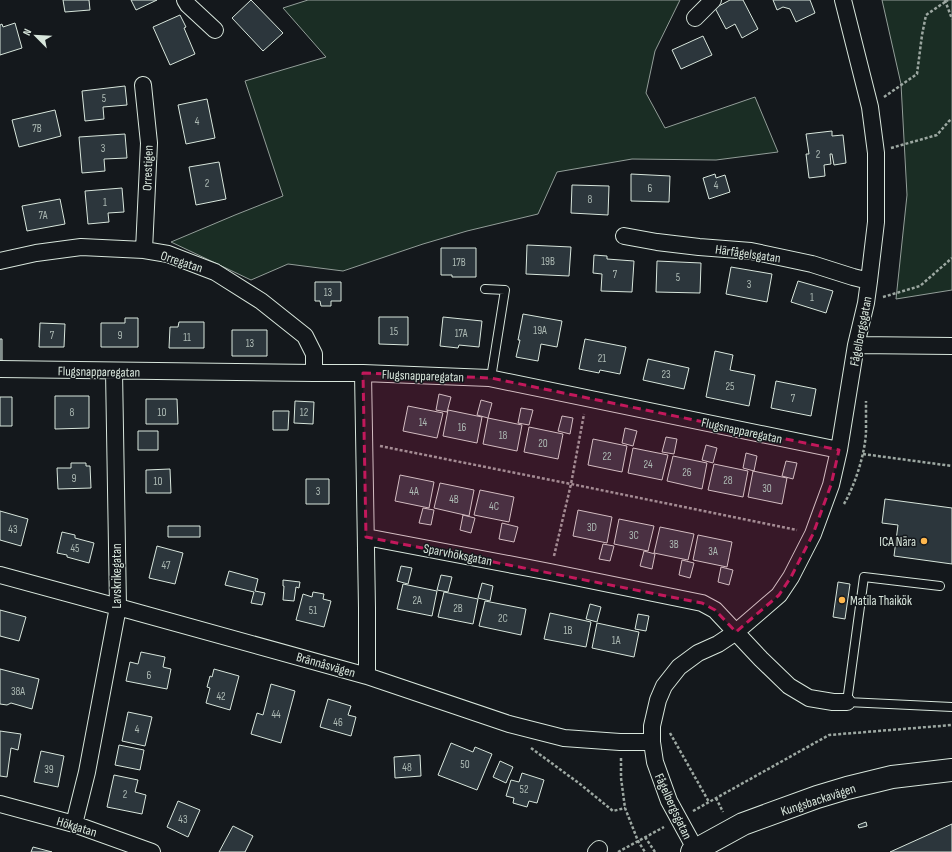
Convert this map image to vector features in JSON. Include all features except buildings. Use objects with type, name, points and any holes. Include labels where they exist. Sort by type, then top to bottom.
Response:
[{"type":"street","points":[[185,0],[188,5],[215,30]]},
{"type":"street","points":[[695,18],[713,0]]},
{"type":"street","name":"Fågelbergsgatan","points":[[695,851],[669,801],[655,762],[652,742],[652,726],[658,700],[664,686],[679,667],[698,653],[718,644],[736,632],[779,596],[791,577],[813,534],[831,485],[839,450],[856,345],[870,281],[876,222],[876,152],[870,106],[843,0]]},
{"type":"street","name":"Orrestigen","points":[[143,86],[149,144],[144,250]]},
{"type":"street","name":"Härfågelsgatan","points":[[624,236],[657,242],[751,251],[812,264],[870,281]]},
{"type":"street","name":"Orregatan","points":[[0,261],[36,253],[81,247],[144,250],[168,254],[215,272],[261,301],[304,336],[314,354],[314,373]]},
{"type":"street","points":[[856,345],[952,346]]},
{"type":"street","name":"Flugsnapparegatan","points":[[0,369],[363,373],[491,378],[839,450]]},
{"type":"street","name":"Lavskrikegatan","points":[[74,824],[87,772],[118,606],[114,371]]},
{"type":"street","points":[[363,373],[368,676]]},
{"type":"street","name":"Sparvhöksgatan","points":[[366,537],[550,572]]},
{"type":"street","points":[[550,572],[702,603],[715,610],[761,659],[789,686],[809,698],[833,702],[847,702]]},
{"type":"street","name":"Brännåsvägen","points":[[0,575],[118,606],[368,676],[509,724],[564,738],[620,742],[652,742]]},
{"type":"street","name":"Kungsbackavägen","points":[[695,851],[743,824],[818,797],[892,777],[952,770]]},
{"type":"street","name":"Hökgatan","points":[[0,804],[74,824],[152,852]]},
{"type":"lane","points":[[485,289],[505,290],[491,378]]},
{"type":"lane","points":[[940,586],[864,577],[847,702],[952,707]]},
{"type":"path","points":[[870,106],[917,74],[926,15],[948,0]]},
{"type":"path","points":[[945,1],[952,20]]},
{"type":"path","points":[[885,149],[937,135],[952,119]]},
{"type":"path","points":[[882,291],[881,298],[920,286],[952,258]]},
{"type":"path","points":[[842,507],[849,494],[863,454],[866,433],[866,394]]},
{"type":"path","points":[[550,572],[571,484],[587,398]]},
{"type":"path","points":[[365,443],[813,534]]},
{"type":"path","points":[[863,454],[952,466]]},
{"type":"path","points":[[618,852],[829,735],[952,725]]},
{"type":"path","points":[[669,732],[709,802]]},
{"type":"path","points":[[620,742],[621,778],[625,808],[638,841],[645,852]]},
{"type":"path","points":[[528,746],[580,784],[613,811],[625,808]]},
{"type":"path","points":[[645,837],[655,852]]},
{"type":"highlighted area","points":[[363,373],[491,378],[839,450],[831,485],[813,534],[791,577],[779,595],[736,632],[715,610],[702,603],[366,537]]},
{"type":"green space","points":[[308,0],[680,0],[655,51],[646,93],[665,128],[755,97],[778,152],[716,160],[632,159],[557,172],[538,214],[467,231],[343,271],[288,264],[251,280],[171,242],[283,196],[245,81],[326,57],[283,8]]},
{"type":"green space","points":[[882,0],[952,0],[952,290],[896,299],[907,195],[901,84]]},
{"type":"place","name":"ICA Nära","points":[[924,541]]},
{"type":"place","name":"Matila Thaikök","points":[[842,600]]}]
